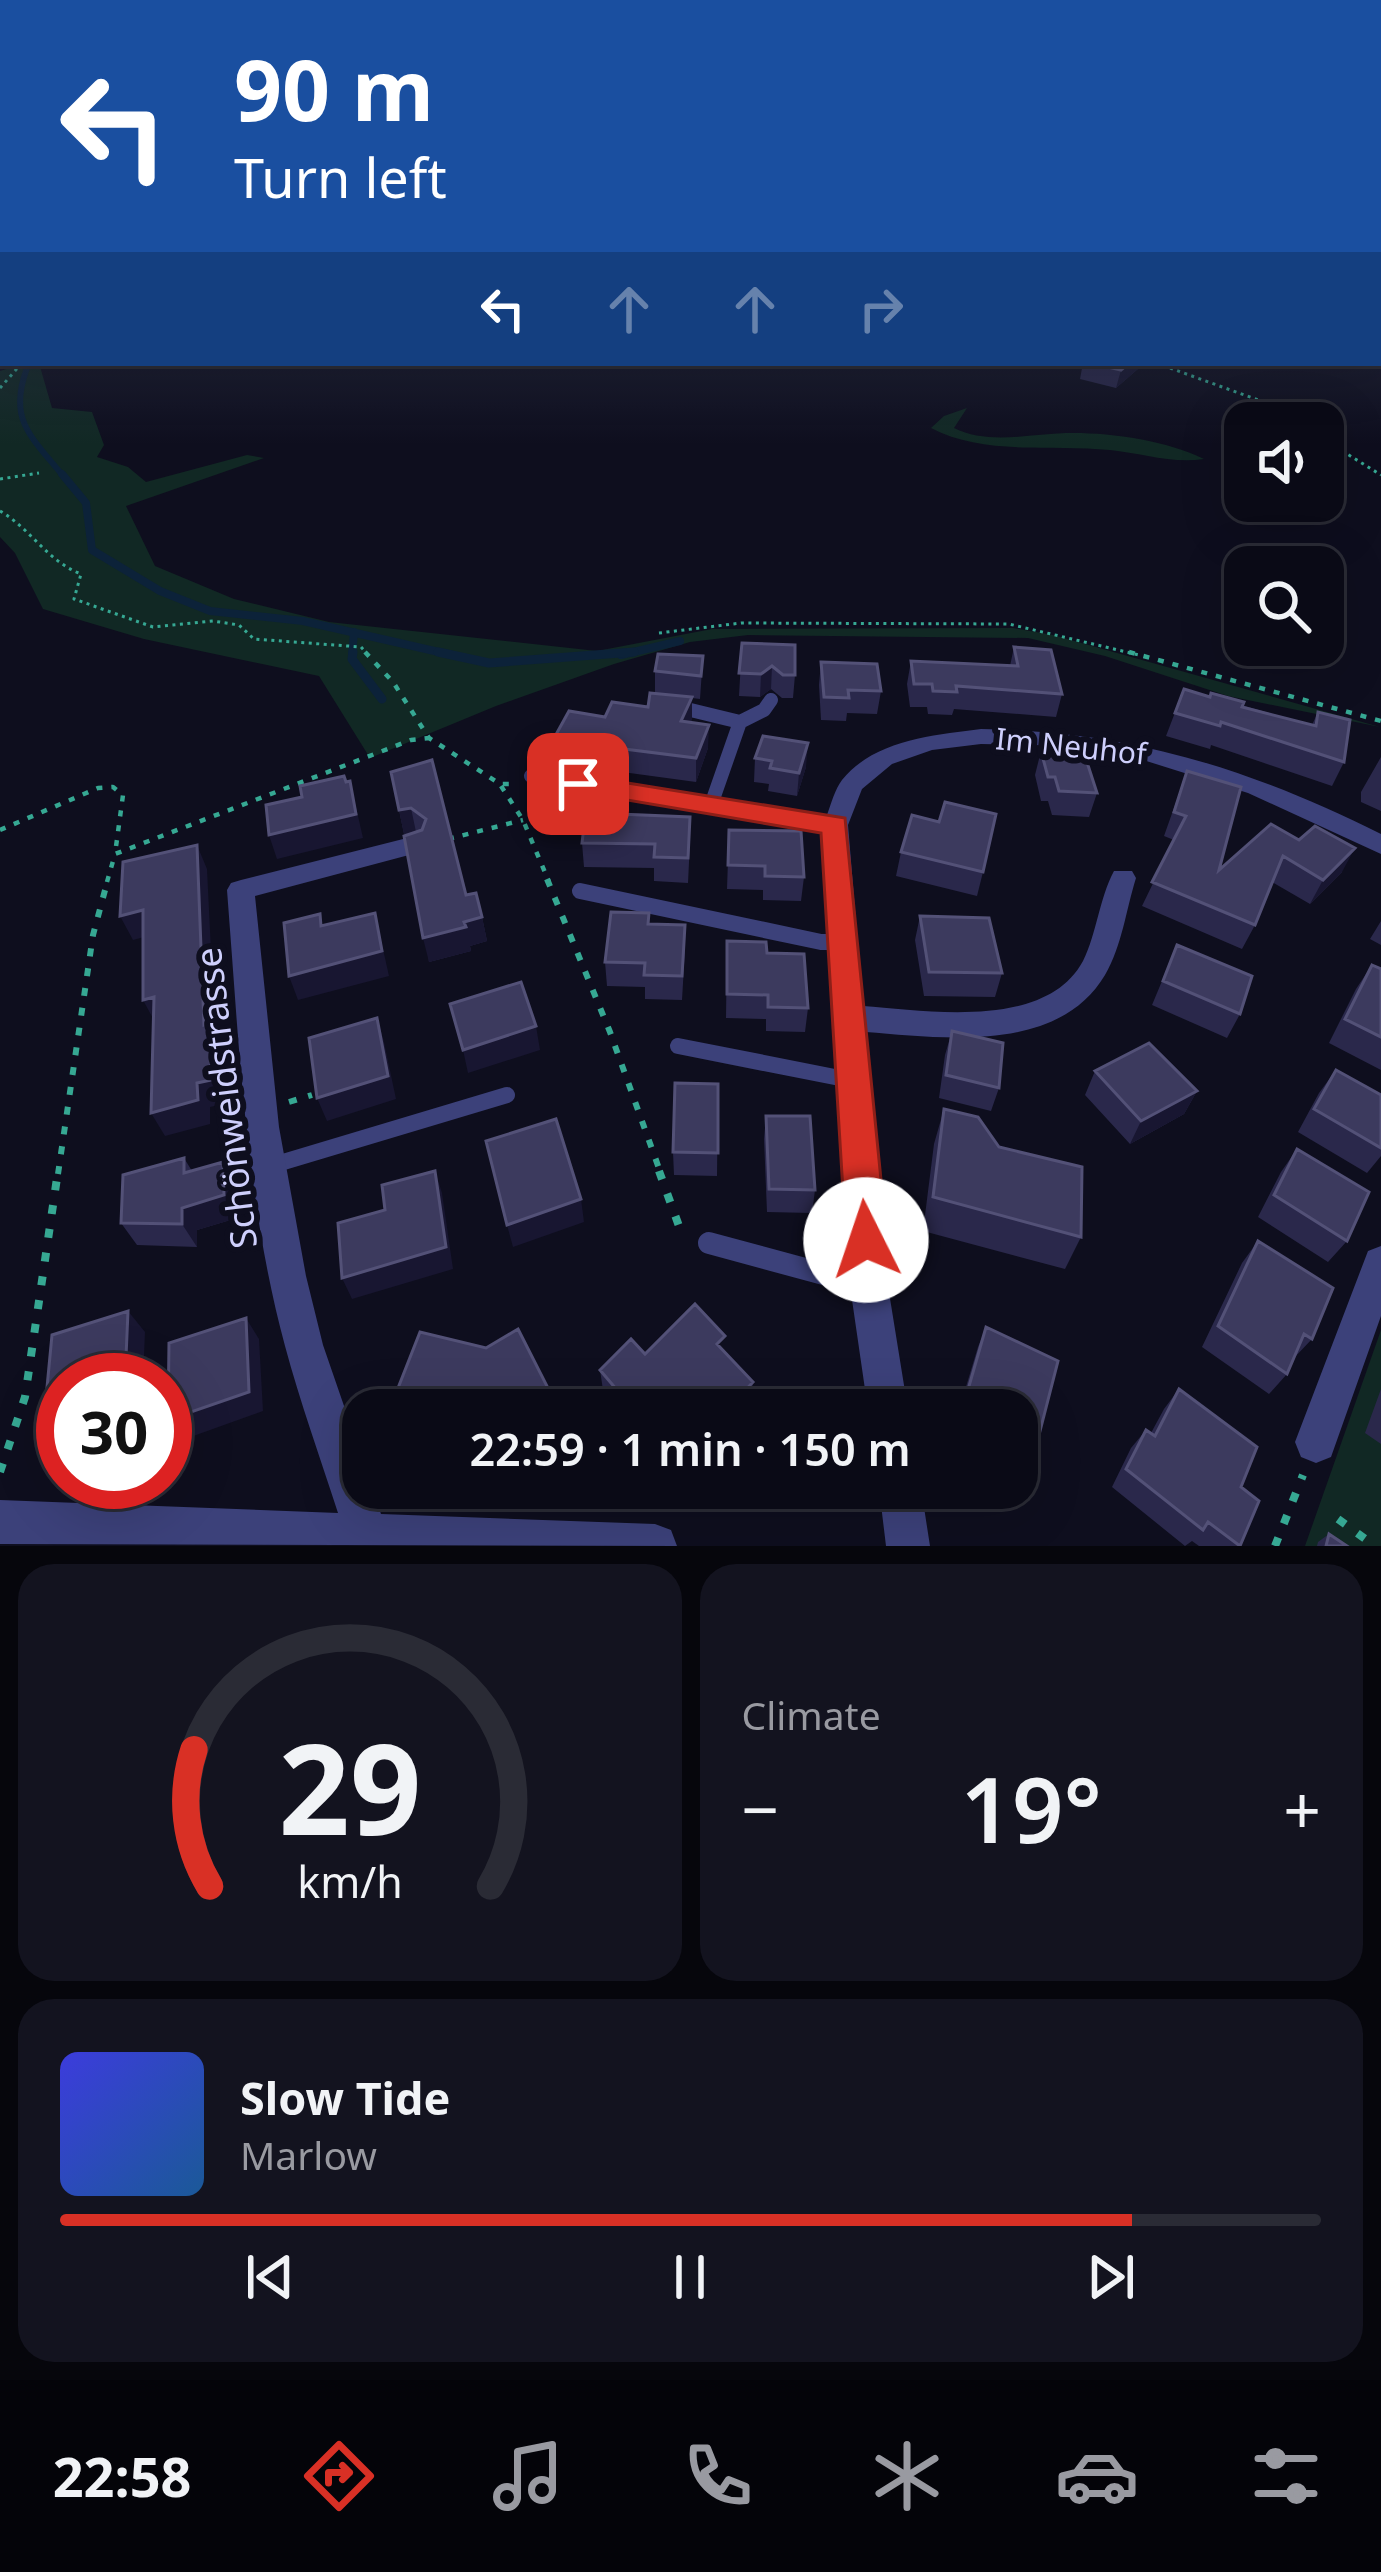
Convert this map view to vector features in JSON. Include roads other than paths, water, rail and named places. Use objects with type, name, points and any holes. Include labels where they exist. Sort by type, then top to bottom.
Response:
[{"type":"street","name":"Im Neuhof","points":[[835,825],[837,808],[852,782],[899,751],[981,737],[1034,738],[1128,748],[1178,760],[1269,793],[1381,845]]},
{"type":"street","points":[[625,792],[835,825],[869,1286],[885,1389]]},
{"type":"street","name":"Schönweidstrasse","points":[[370,1541],[304,1345],[269,1166],[241,890],[415,845]]},
{"type":"street","points":[[850,1018],[993,1023],[1027,1018],[1058,1005],[1080,990],[1094,968],[1124,878]]},
{"type":"street","points":[[1316,1442],[1381,1264]]},
{"type":"street","points":[[902,1509],[908,1546]]},
{"type":"street","points":[[0,1522],[370,1541],[655,1546]]},
{"type":"lane","points":[[711,805],[740,722],[764,710],[771,700]]},
{"type":"lane","points":[[653,705],[714,712],[740,722]]},
{"type":"lane","points":[[531,776],[625,792]]},
{"type":"lane","points":[[580,891],[843,943]]},
{"type":"lane","points":[[678,1046],[856,1081]]},
{"type":"lane","points":[[269,1166],[506,1095]]},
{"type":"lane","points":[[709,1243],[869,1286]]},
{"type":"waterway","points":[[28,366],[21,413],[32,437],[64,477]]},
{"type":"waterway","points":[[62,474],[86,503],[92,550],[160,591],[210,611],[303,621],[354,633]]},
{"type":"waterway","points":[[352,655],[354,633]]},
{"type":"waterway","points":[[354,633],[452,655]]},
{"type":"waterway","points":[[633,652],[680,641]]},
{"type":"waterway","points":[[353,652],[352,659],[382,699]]},
{"type":"waterway","points":[[438,652],[489,663],[633,652]]},
{"type":"waterway","points":[[621,655],[633,652]]}]
